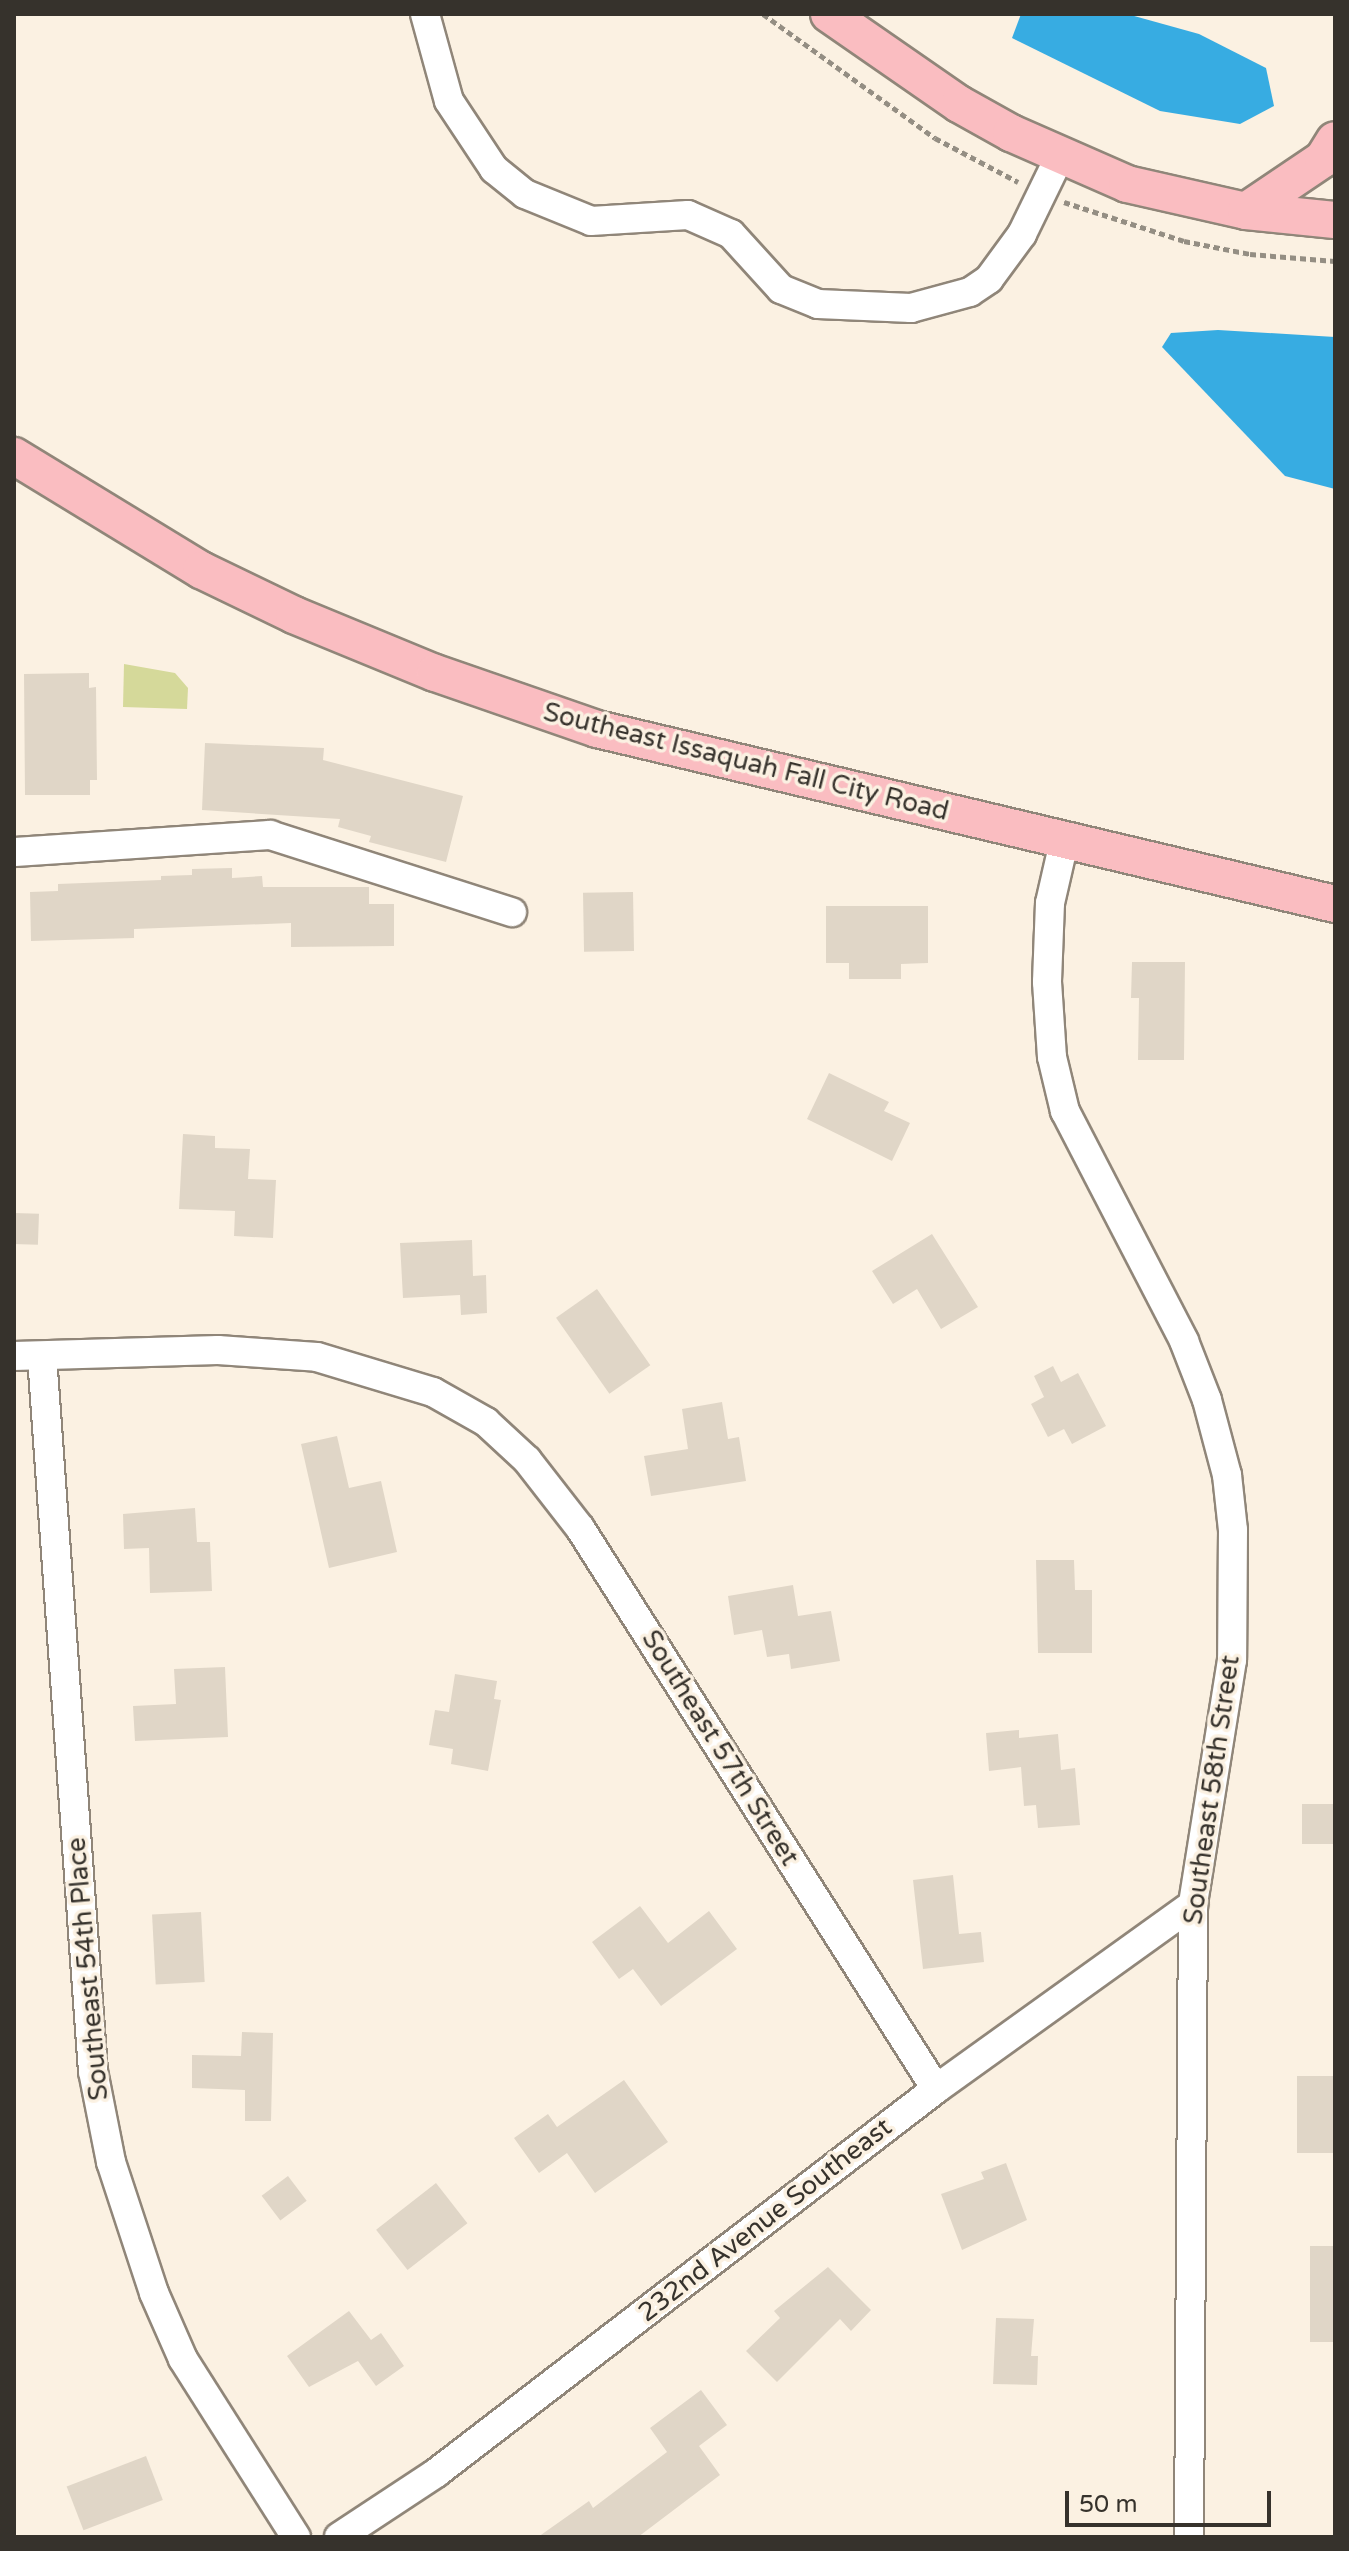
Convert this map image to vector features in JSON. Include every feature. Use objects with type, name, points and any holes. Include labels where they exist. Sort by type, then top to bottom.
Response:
[{"type":"main road","points":[[829,14],[959,104],[1060,156],[1127,184],[1246,211],[1335,220]]},
{"type":"main road","points":[[1246,211],[1323,159],[1335,140]]},
{"type":"main road","name":"Southeast Issaquah Fall City Road","points":[[14,456],[201,570],[435,673],[597,729],[1335,904]]},
{"type":"street","points":[[425,14],[449,101],[494,169],[525,194],[591,221],[688,215],[731,234],[781,289],[818,304],[911,308],[970,292],[989,279],[1022,234],[1060,156]]},
{"type":"street","points":[[14,852],[270,835],[512,912]]},
{"type":"street","name":"Southeast 58th Street","points":[[1064,842],[1050,903],[1047,982],[1052,1057],[1065,1111],[1184,1341],[1207,1400],[1232,1516],[1232,1660],[1193,1904],[1189,2537]]},
{"type":"street","name":"Southeast 57th Street","points":[[14,1356],[218,1350],[317,1357],[433,1392],[486,1422],[527,1460],[580,1528],[936,2089]]},
{"type":"street","name":"Southeast 54th Place","points":[[42,1356],[92,2057],[111,2162],[154,2293],[183,2359],[296,2537]]},
{"type":"street","name":"232nd Avenue Southeast","points":[[339,2537],[436,2473],[936,2089],[1193,1904]]},
{"type":"green space","points":[[124,664],[175,673],[188,688],[187,709],[123,707]]},
{"type":"water","points":[[1021,14],[1127,14],[1199,34],[1266,68],[1274,106],[1240,124],[1160,111],[1012,38]]},
{"type":"water","points":[[1218,330],[1335,337],[1335,489],[1285,476],[1162,347],[1171,333]]},
{"type":"building","points":[[89,673],[89,688],[96,687],[97,780],[90,780],[90,795],[25,795],[24,674]]},
{"type":"building","points":[[205,743],[324,748],[323,760],[463,796],[446,862],[369,842],[371,836],[338,827],[340,819],[202,810]]},
{"type":"building","points":[[232,868],[232,878],[262,876],[263,887],[369,887],[369,904],[394,904],[394,946],[291,947],[291,923],[134,929],[134,938],[31,941],[30,892],[58,891],[58,884],[161,880],[161,876],[192,875],[192,869]]},
{"type":"building","points":[[633,892],[634,951],[584,952],[583,893]]},
{"type":"building","points":[[826,906],[928,906],[928,963],[901,964],[901,979],[849,979],[849,963],[826,963]]},
{"type":"building","points":[[1132,962],[1185,962],[1184,1060],[1138,1060],[1139,998],[1131,998]]},
{"type":"building","points":[[829,1073],[889,1102],[884,1111],[910,1123],[892,1161],[807,1119]]},
{"type":"building","points":[[183,1134],[215,1136],[215,1148],[250,1149],[248,1179],[276,1180],[273,1238],[234,1236],[235,1211],[179,1209]]},
{"type":"building","points":[[14,1213],[39,1214],[38,1245],[14,1244]]},
{"type":"building","points":[[932,1234],[978,1307],[941,1329],[917,1289],[893,1304],[872,1271]]},
{"type":"building","points":[[472,1240],[473,1276],[486,1275],[487,1313],[461,1315],[460,1295],[403,1298],[400,1243]]},
{"type":"building","points":[[597,1289],[650,1365],[609,1394],[556,1318]]},
{"type":"building","points":[[1053,1366],[1061,1382],[1078,1373],[1106,1426],[1072,1444],[1064,1429],[1048,1437],[1031,1404],[1044,1397],[1034,1376]]},
{"type":"building","points":[[722,1402],[728,1439],[739,1437],[746,1481],[651,1496],[644,1456],[688,1449],[682,1409]]},
{"type":"building","points":[[337,1436],[349,1488],[381,1481],[397,1552],[329,1568],[301,1444]]},
{"type":"building","points":[[195,1508],[197,1542],[210,1542],[212,1591],[150,1593],[149,1548],[124,1549],[123,1514]]},
{"type":"building","points":[[1036,1560],[1074,1560],[1075,1590],[1092,1590],[1092,1653],[1038,1653]]},
{"type":"building","points":[[793,1585],[798,1616],[831,1611],[840,1661],[791,1669],[789,1654],[767,1657],[762,1630],[734,1635],[728,1596]]},
{"type":"building","points":[[225,1667],[228,1737],[135,1741],[133,1706],[176,1704],[174,1669]]},
{"type":"building","points":[[455,1674],[497,1681],[494,1699],[501,1700],[488,1771],[451,1764],[453,1749],[429,1745],[435,1710],[449,1712]]},
{"type":"building","points":[[1019,1730],[1019,1738],[1058,1734],[1061,1770],[1075,1768],[1080,1825],[1038,1828],[1036,1805],[1024,1806],[1021,1767],[989,1771],[986,1733]]},
{"type":"building","points":[[1302,1804],[1335,1804],[1335,1844],[1302,1844]]},
{"type":"building","points":[[953,1875],[959,1934],[981,1932],[984,1962],[923,1969],[913,1880]]},
{"type":"building","points":[[640,1906],[668,1943],[709,1911],[737,1949],[661,2006],[633,1969],[619,1979],[592,1942]]},
{"type":"building","points":[[201,1912],[205,1982],[156,1984],[152,1915]]},
{"type":"building","points":[[242,2032],[273,2033],[271,2121],[245,2121],[245,2090],[192,2088],[192,2055],[241,2056]]},
{"type":"building","points":[[1297,2076],[1335,2076],[1335,2153],[1297,2153]]},
{"type":"building","points":[[624,2080],[668,2142],[595,2193],[567,2153],[539,2173],[514,2138],[548,2114],[557,2127]]},
{"type":"building","points":[[1006,2163],[1027,2220],[962,2250],[941,2194],[984,2179],[981,2172]]},
{"type":"building","points":[[288,2176],[307,2201],[280,2221],[262,2196]]},
{"type":"building","points":[[436,2183],[467,2223],[408,2270],[376,2230]]},
{"type":"building","points":[[1310,2246],[1335,2246],[1335,2342],[1310,2342]]},
{"type":"building","points":[[828,2267],[871,2310],[851,2331],[840,2319],[777,2382],[746,2351],[780,2318],[774,2311]]},
{"type":"building","points":[[349,2311],[371,2340],[381,2333],[404,2366],[376,2386],[358,2361],[309,2387],[287,2356]]},
{"type":"building","points":[[996,2318],[1034,2319],[1031,2356],[1038,2356],[1037,2385],[993,2384]]},
{"type":"building","points":[[701,2390],[727,2425],[699,2446],[720,2475],[638,2537],[538,2537],[589,2501],[593,2508],[667,2452],[650,2428]]},
{"type":"building","points":[[146,2456],[163,2500],[83,2530],[67,2486]]}]
